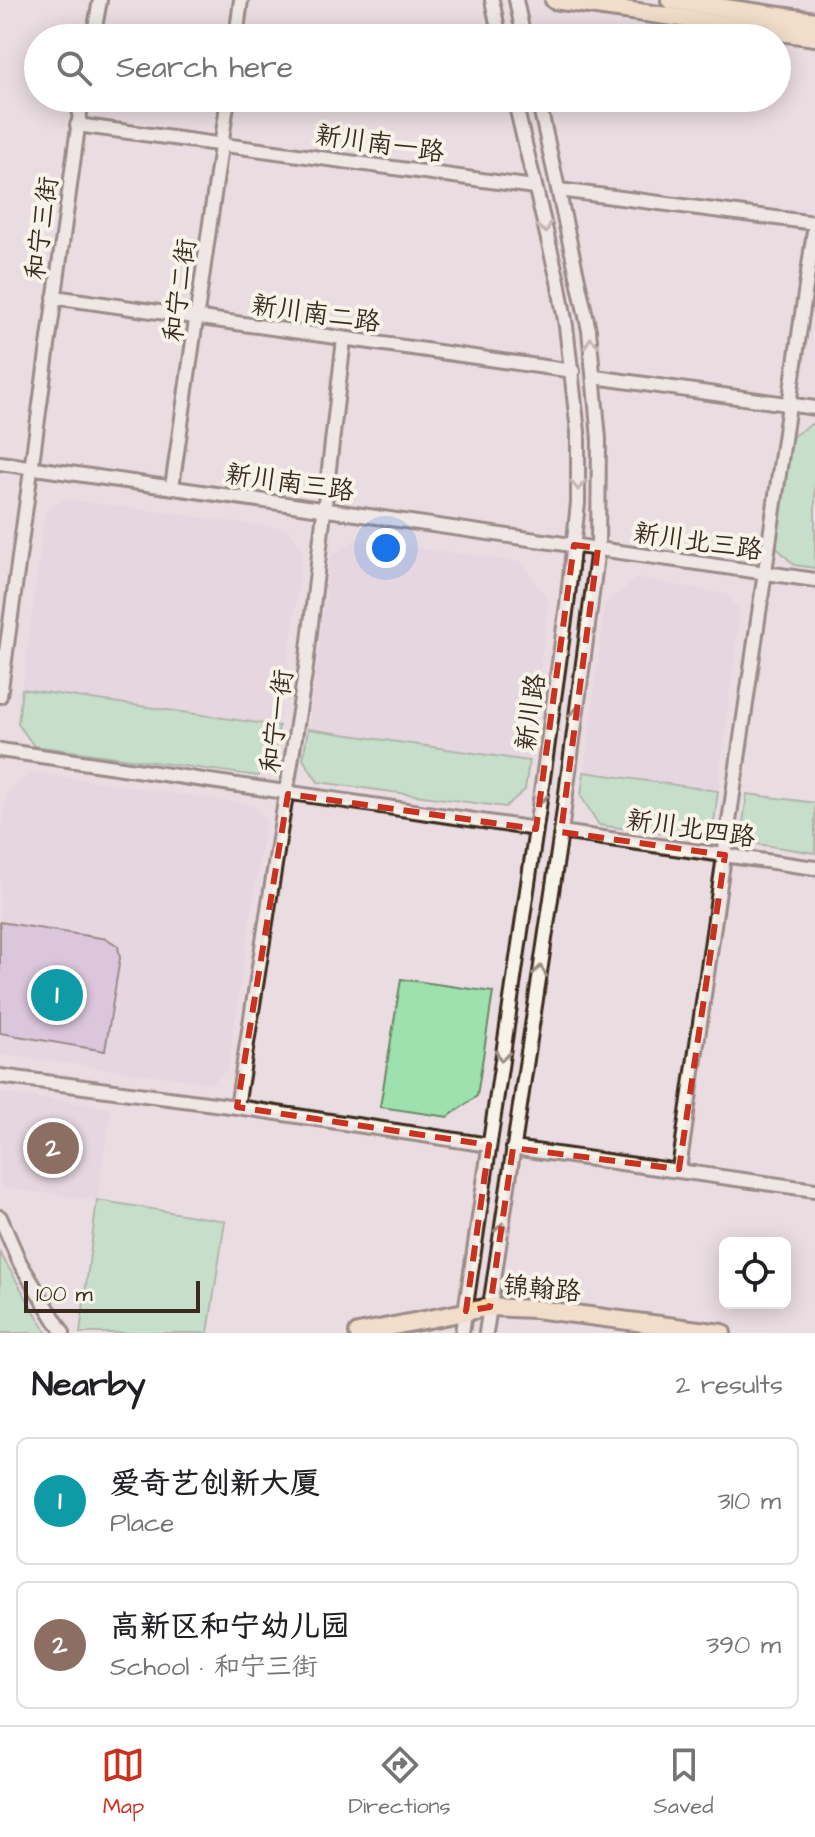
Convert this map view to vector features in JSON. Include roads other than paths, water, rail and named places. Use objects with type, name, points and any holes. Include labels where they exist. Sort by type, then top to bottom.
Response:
[{"type":"main road","points":[[554,0],[745,12],[779,24]]},
{"type":"main road","points":[[670,0],[815,21]]},
{"type":"main road","points":[[791,28],[815,37]]},
{"type":"main road","name":"锦翰路","points":[[358,1333],[490,1307],[535,1309],[722,1333]]},
{"type":"street","points":[[96,24],[100,0]]},
{"type":"street","points":[[238,24],[241,0]]},
{"type":"street","points":[[492,0],[497,24]]},
{"type":"street","points":[[516,0],[521,24]]},
{"type":"street","name":"和宁三街","points":[[0,696],[79,112]]},
{"type":"street","name":"和宁二街","points":[[172,487],[226,112]]},
{"type":"street","name":"新川路","points":[[462,1333],[536,829],[578,503],[578,432],[573,371],[558,281],[517,112]]},
{"type":"street","name":"新川路","points":[[486,1333],[561,832],[598,548],[599,439],[589,330],[541,112]]},
{"type":"street","name":"新川南一路","points":[[77,125],[534,187]]},
{"type":"street","points":[[559,190],[815,223],[679,1169]]},
{"type":"street","name":"新川南二路","points":[[54,297],[573,371]]},
{"type":"street","name":"和宁一街","points":[[237,1107],[288,794],[344,339]]},
{"type":"street","points":[[595,377],[815,408]]},
{"type":"street","name":"新川南三路","points":[[0,463],[574,545]]},
{"type":"street","name":"新川北三路","points":[[574,545],[815,580]]},
{"type":"street","points":[[0,750],[536,829]]},
{"type":"street","name":"新川北四路","points":[[561,832],[815,868]]},
{"type":"street","points":[[0,1076],[237,1107],[489,1145]]},
{"type":"street","points":[[513,1148],[815,1190]]},
{"type":"street","points":[[0,1217],[20,1263],[63,1333]]},
{"type":"place","name":"爱奇艺创新大厦","points":[[57,995]]},
{"type":"place","name":"高新区和宁幼儿园","points":[[53,1148]]}]
